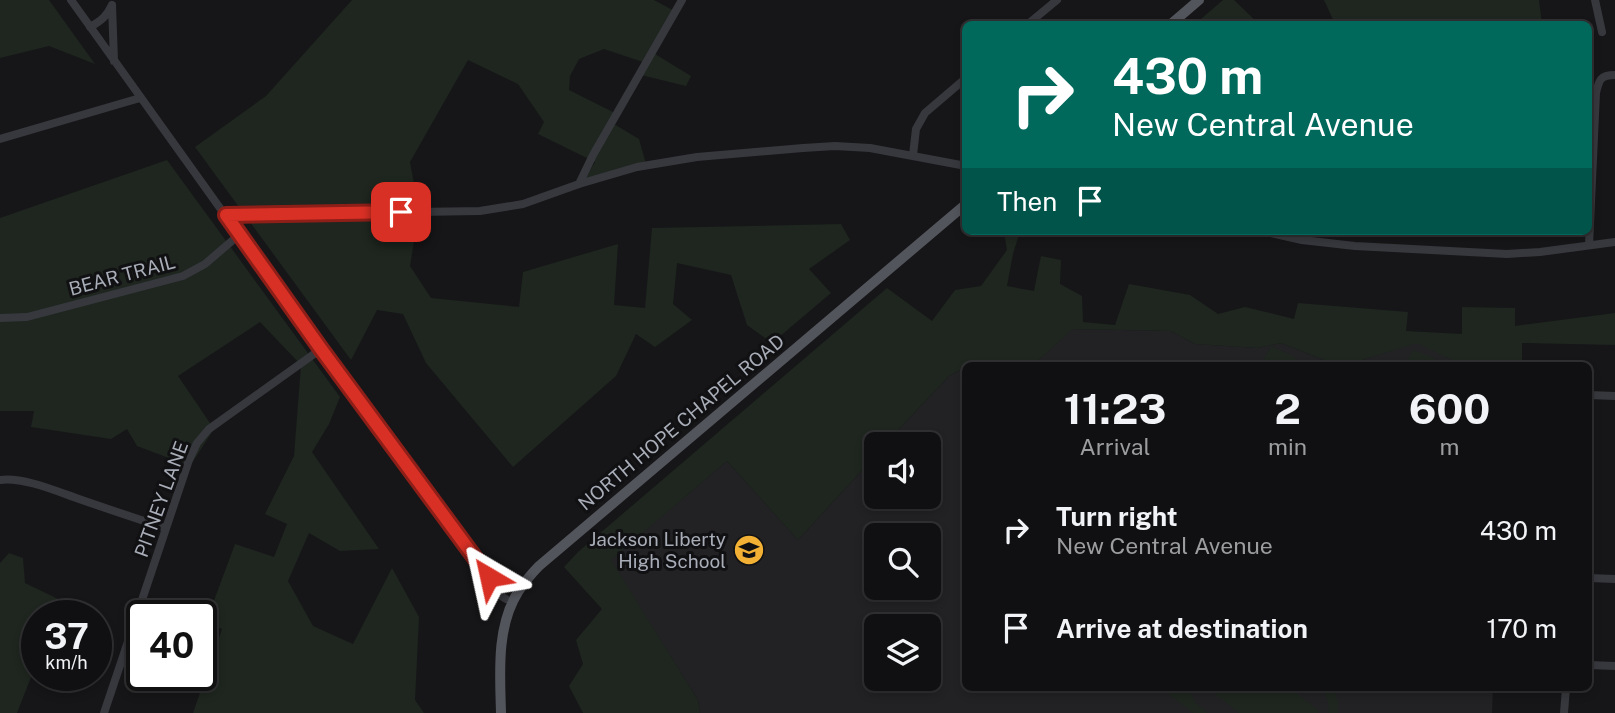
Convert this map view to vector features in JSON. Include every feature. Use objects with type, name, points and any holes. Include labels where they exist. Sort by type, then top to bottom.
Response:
[{"type":"main road","points":[[1174,21],[1199,0]]},
{"type":"main road","name":"NORTH HOPE CHAPEL ROAD","points":[[500,713],[502,645],[509,602],[526,580],[561,546],[962,207]]},
{"type":"street","points":[[71,0],[321,349],[489,577],[500,586],[509,602]]},
{"type":"street","points":[[579,184],[681,0]]},
{"type":"street","points":[[1032,21],[1057,0]]},
{"type":"street","points":[[1595,0],[1602,32]]},
{"type":"street","points":[[90,27],[107,15],[112,2]]},
{"type":"street","points":[[112,2],[114,61]]},
{"type":"street","points":[[1592,180],[1596,93],[1599,81],[1606,75],[1615,75]]},
{"type":"street","points":[[913,155],[916,128],[925,113],[962,81]]},
{"type":"street","points":[[0,139],[140,98]]},
{"type":"street","points":[[226,215],[480,211],[523,204],[637,167],[803,148],[858,148],[962,165]]},
{"type":"street","name":"BEAR TRAIL","points":[[0,318],[27,317],[183,276],[205,264],[240,234]]},
{"type":"street","points":[[1280,235],[1355,246],[1507,254],[1615,242]]},
{"type":"street","points":[[1589,246],[1590,235]]},
{"type":"street","name":"PITNEY LANE","points":[[104,713],[189,460],[202,436],[321,349]]},
{"type":"street","points":[[1592,395],[1615,396]]},
{"type":"street","points":[[0,480],[8,479],[53,490],[166,528]]},
{"type":"street","points":[[1592,578],[1615,579]]},
{"type":"street","points":[[1592,665],[1615,666]]},
{"type":"street","points":[[1564,713],[1566,691]]},
{"type":"shaded area","points":[[0,0],[49,0],[95,64],[49,46],[0,58]]},
{"type":"shaded area","points":[[352,0],[654,0],[678,13],[655,54],[691,76],[686,86],[641,75],[646,63],[604,49],[579,59],[570,76],[569,90],[619,115],[614,124],[639,139],[646,164],[582,184],[595,162],[538,134],[544,122],[518,84],[468,60],[410,162],[419,211],[410,266],[431,298],[519,307],[523,272],[618,244],[614,305],[645,308],[652,228],[841,224],[850,240],[809,269],[831,293],[772,343],[747,325],[731,275],[677,263],[673,304],[692,320],[655,347],[636,334],[616,376],[513,467],[426,363],[403,314],[377,310],[351,360],[195,147],[266,96]]},
{"type":"shaded area","points":[[1223,0],[1234,0],[1256,21],[1198,21]]},
{"type":"shaded area","points":[[1324,0],[1539,0],[1542,21],[1334,21]]},
{"type":"shaded area","points":[[167,160],[340,397],[329,424],[312,452],[379,549],[340,551],[309,533],[288,581],[313,626],[353,644],[392,568],[419,617],[415,700],[424,713],[193,713],[201,691],[217,691],[217,643],[222,629],[217,627],[217,600],[214,600],[235,544],[274,557],[287,524],[265,514],[294,456],[301,365],[260,322],[178,376],[214,429],[190,466],[137,446],[127,429],[111,439],[31,427],[34,411],[0,411],[0,218]]},
{"type":"shaded area","points":[[1005,235],[1019,235],[1007,286],[1034,291],[1041,256],[1061,260],[1060,284],[1082,296],[1083,322],[1115,325],[1129,284],[1190,295],[1218,314],[1245,307],[1294,319],[1298,303],[1408,312],[1406,331],[1462,334],[1462,307],[1515,308],[1515,326],[1615,313],[1615,345],[1522,343],[1522,362],[1456,362],[1417,343],[1356,362],[1329,362],[1281,343],[1257,348],[1195,344],[1171,331],[1073,329],[1036,362],[962,362],[962,369],[949,376],[896,432],[864,432],[864,468],[798,540],[727,461],[611,560],[698,700],[700,713],[583,713],[569,686],[583,664],[576,640],[602,609],[564,567],[578,552],[887,288],[932,321],[955,290],[981,286],[1007,250]]},
{"type":"shaded area","points":[[1072,329],[1171,331],[1195,344],[1257,348],[1281,343],[1329,362],[1036,362]]},
{"type":"shaded area","points":[[1418,342],[1456,362],[1356,362]]},
{"type":"shaded area","points":[[1271,346],[1300,362],[1262,362]]},
{"type":"shaded area","points":[[1413,350],[1439,362],[1406,362]]},
{"type":"shaded area","name":"Jackson Liberty High School","points":[[962,369],[962,691],[1493,691],[1492,713],[700,713],[698,700],[610,560],[727,461],[798,540],[864,468],[864,509],[941,509],[941,432],[896,432],[949,376]]},
{"type":"shaded area","points":[[9,553],[23,558],[25,583],[60,600],[21,600],[21,691],[26,691],[17,713],[0,713],[0,563]]},
{"type":"shaded area","points":[[1165,691],[1190,691],[1196,703],[1208,713],[1193,713]]},
{"type":"shaded area","points":[[1212,691],[1294,691],[1319,711],[1318,713],[1239,713]]},
{"type":"shaded area","points":[[1322,691],[1334,691],[1338,713],[1329,713]]},
{"type":"place","name":"Jackson Liberty High School","points":[[749,550]]},
{"type":"route","points":[[401,212],[226,215],[489,577]]}]
